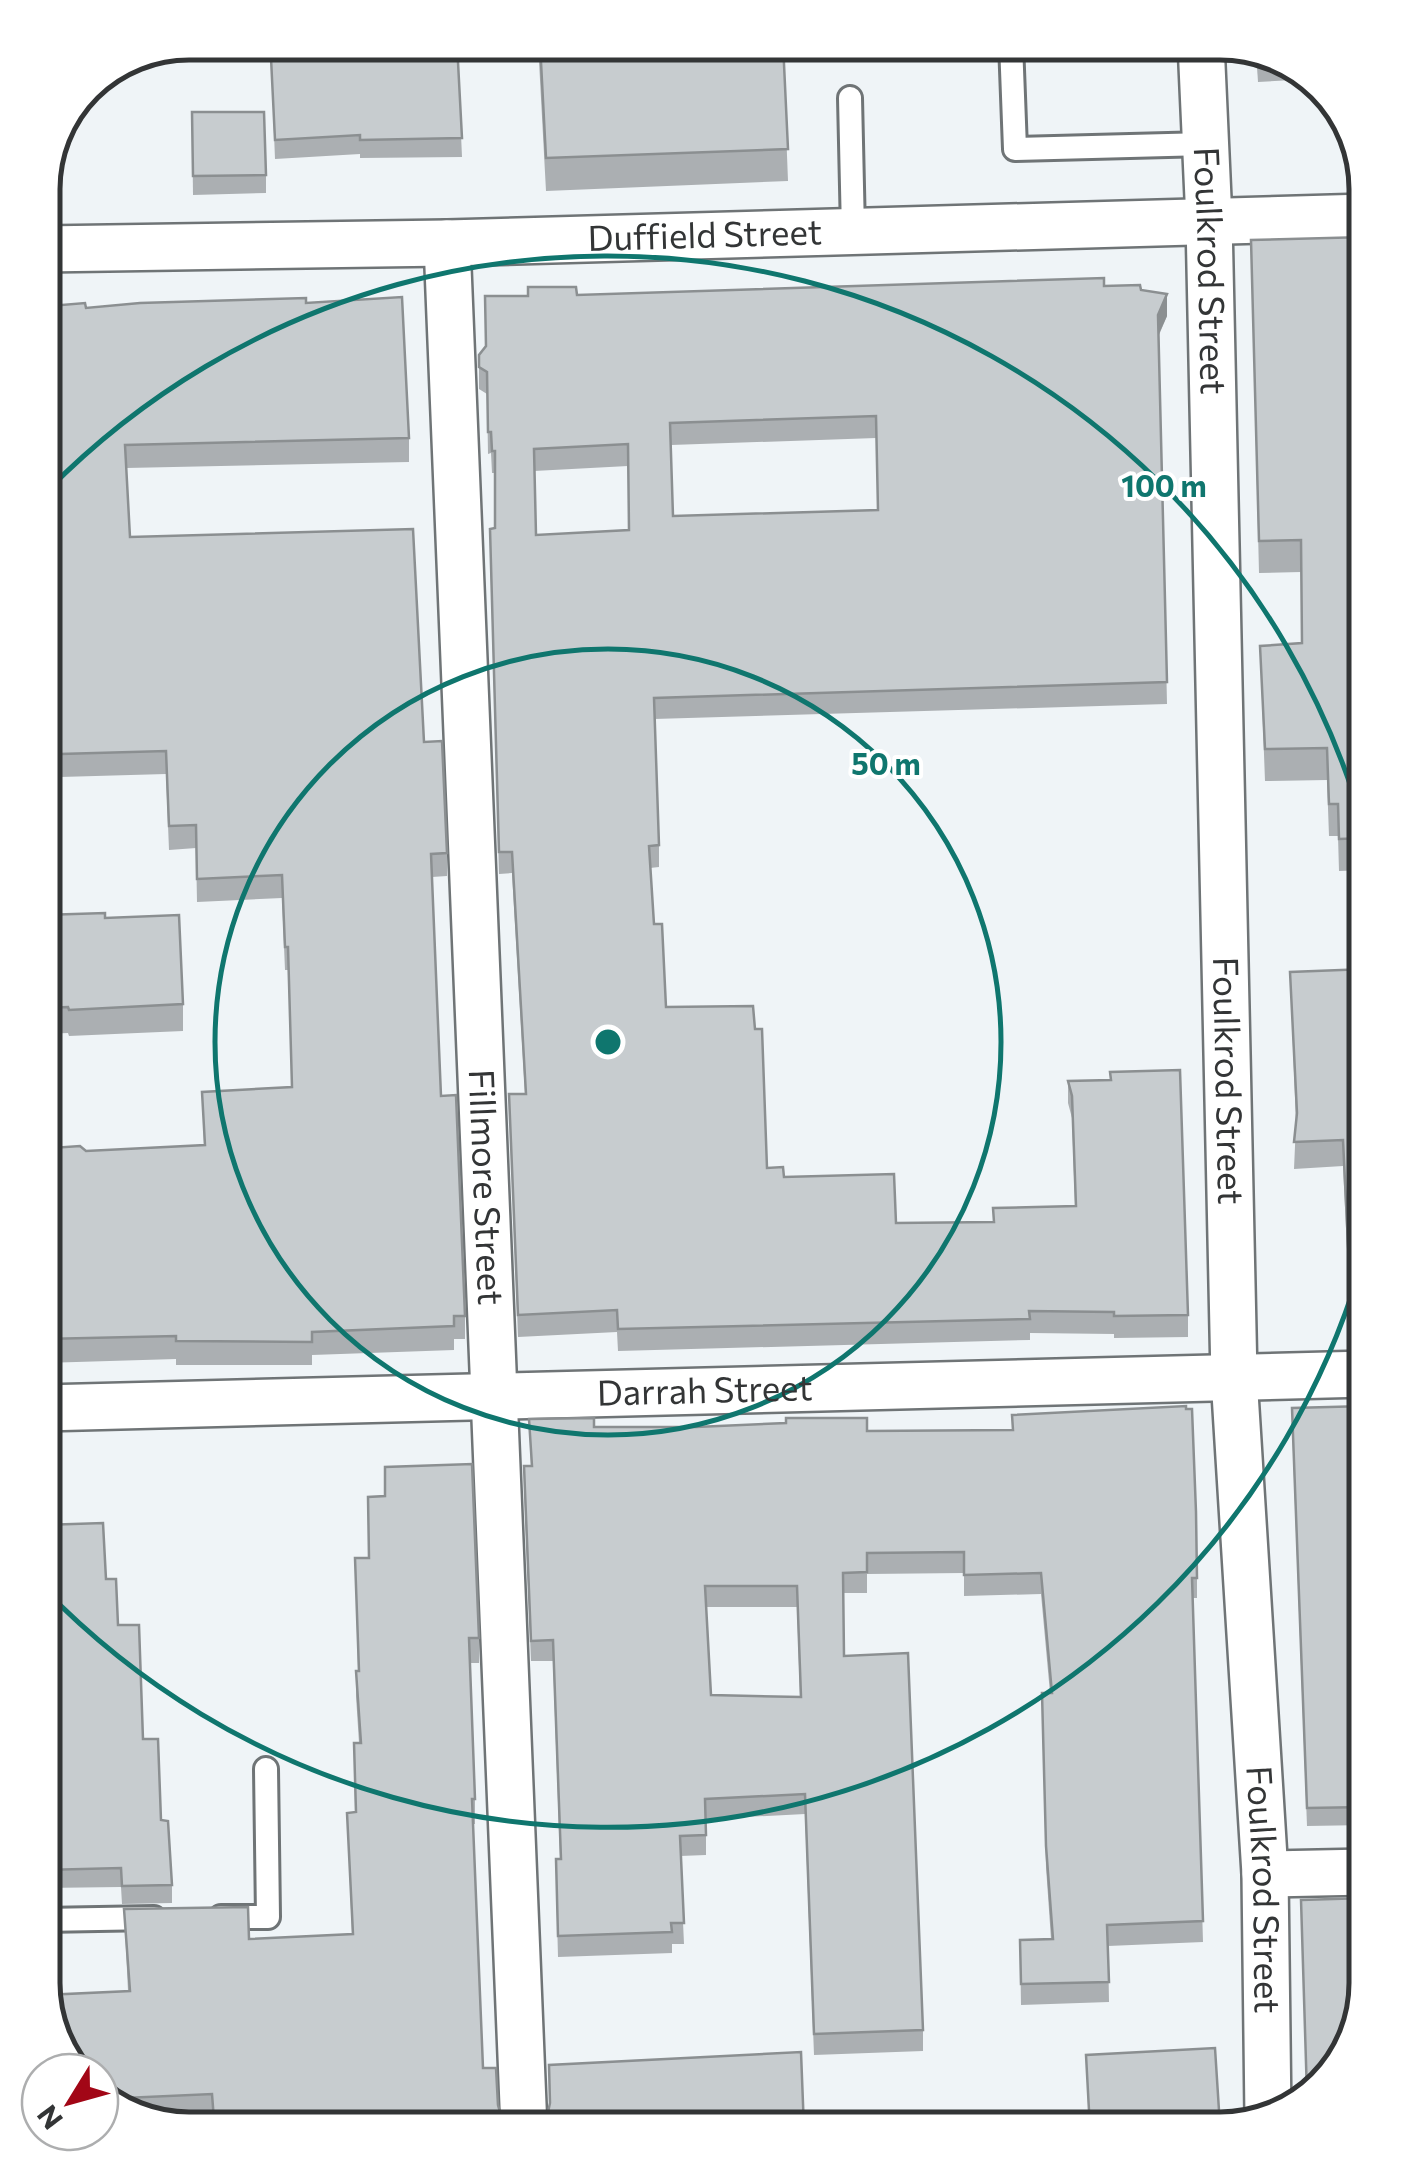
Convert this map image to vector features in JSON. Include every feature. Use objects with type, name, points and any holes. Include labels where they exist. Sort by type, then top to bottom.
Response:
[{"type":"street","name":"Foulkrod Street","points":[[1203,60],[1234,1377],[1264,1874],[1268,2102]]},
{"type":"street","name":"Duffield Street","points":[[60,249],[446,243],[1349,217]]},
{"type":"street","name":"Fillmore Street","points":[[446,243],[523,2112]]},
{"type":"street","name":"Darrah Street","points":[[60,1408],[1349,1374]]},
{"type":"street","points":[[1264,1874],[1349,1872]]},
{"type":"lane","points":[[1012,60],[1015,150],[1206,144]]},
{"type":"lane","points":[[850,98],[853,231]]},
{"type":"lane","points":[[60,1920],[268,1916],[266,1769]]},
{"type":"building","points":[[271,60],[458,60],[462,138],[360,140],[360,135],[275,140]]},
{"type":"building","points":[[541,60],[784,60],[788,149],[546,158]]},
{"type":"building","points":[[192,112],[264,112],[266,175],[193,176]]},
{"type":"building","points":[[1349,237],[1349,839],[1339,839],[1338,804],[1329,804],[1327,748],[1265,749],[1260,646],[1302,643],[1301,540],[1259,541],[1251,240]]},
{"type":"building","points":[[1104,278],[1104,286],[1140,285],[1141,290],[1167,294],[1158,315],[1167,682],[654,698],[659,845],[649,846],[654,924],[662,924],[666,1007],[753,1006],[755,1029],[762,1029],[767,1168],[783,1167],[784,1177],[894,1174],[896,1223],[994,1222],[993,1208],[1076,1206],[1072,1096],[1068,1081],[1111,1080],[1110,1072],[1180,1070],[1188,1315],[1029,1311],[1030,1319],[618,1329],[617,1310],[518,1315],[509,1094],[526,1094],[512,852],[499,852],[490,529],[495,528],[495,451],[488,432],[487,372],[479,367],[479,355],[486,346],[485,296],[528,296],[528,287],[576,287],[577,295]],"holes":[[[876,416],[878,510],[673,516],[670,423]],[[628,444],[629,530],[536,535],[534,449]]]},
{"type":"building","points":[[402,297],[409,438],[125,445],[130,537],[413,529],[424,742],[442,741],[447,853],[431,854],[441,1096],[456,1095],[465,1316],[454,1316],[454,1326],[312,1332],[312,1342],[176,1341],[176,1336],[60,1339],[60,1147],[80,1146],[86,1151],[205,1145],[202,1092],[292,1087],[282,875],[197,879],[196,825],[169,826],[166,751],[60,754],[60,305],[85,303],[86,308],[306,298],[306,303]]},
{"type":"building","points":[[105,913],[105,918],[179,915],[183,1004],[60,1007],[60,914]]},
{"type":"building","points":[[1349,970],[1349,1264],[1343,1140],[1294,1142],[1297,1113],[1290,972]]},
{"type":"building","points":[[1186,1406],[1192,1409],[1197,1578],[1192,1578],[1203,1921],[1107,1925],[1109,1982],[1021,1984],[1020,1940],[1053,1939],[1042,1693],[1052,1693],[1041,1573],[964,1575],[964,1552],[867,1553],[867,1572],[843,1573],[844,1656],[908,1653],[923,2030],[814,2034],[805,1794],[705,1799],[706,1835],[680,1836],[684,1923],[671,1923],[672,1932],[558,1936],[556,1859],[561,1859],[553,1640],[531,1641],[524,1466],[532,1466],[529,1419],[594,1418],[594,1427],[696,1427],[786,1423],[786,1418],[867,1418],[867,1431],[1013,1430],[1012,1415]],"holes":[[[705,1586],[797,1586],[801,1697],[711,1695]]]},
{"type":"building","points":[[1349,1406],[1349,1807],[1307,1808],[1292,1408]]},
{"type":"building","points":[[472,1464],[479,1638],[469,1638],[483,2068],[496,2068],[500,2112],[213,2112],[212,2094],[130,2098],[120,2092],[120,2052],[80,2052],[64,2016],[61,1994],[130,1991],[124,1909],[248,1907],[249,1939],[353,1934],[347,1813],[356,1812],[354,1743],[361,1743],[355,1558],[369,1558],[368,1497],[385,1496],[385,1467]]},
{"type":"building","points":[[103,1523],[106,1579],[116,1579],[118,1625],[139,1625],[143,1739],[158,1739],[161,1820],[168,1821],[172,1885],[122,1886],[121,1868],[60,1870],[60,1524]]},
{"type":"building","points":[[1349,1899],[1345,2016],[1332,2048],[1306,2078],[1301,1900]]},
{"type":"building","points":[[1215,2048],[1219,2112],[1089,2112],[1086,2055]]},
{"type":"building","points":[[801,2052],[803,2112],[548,2112],[549,2065]]}]
